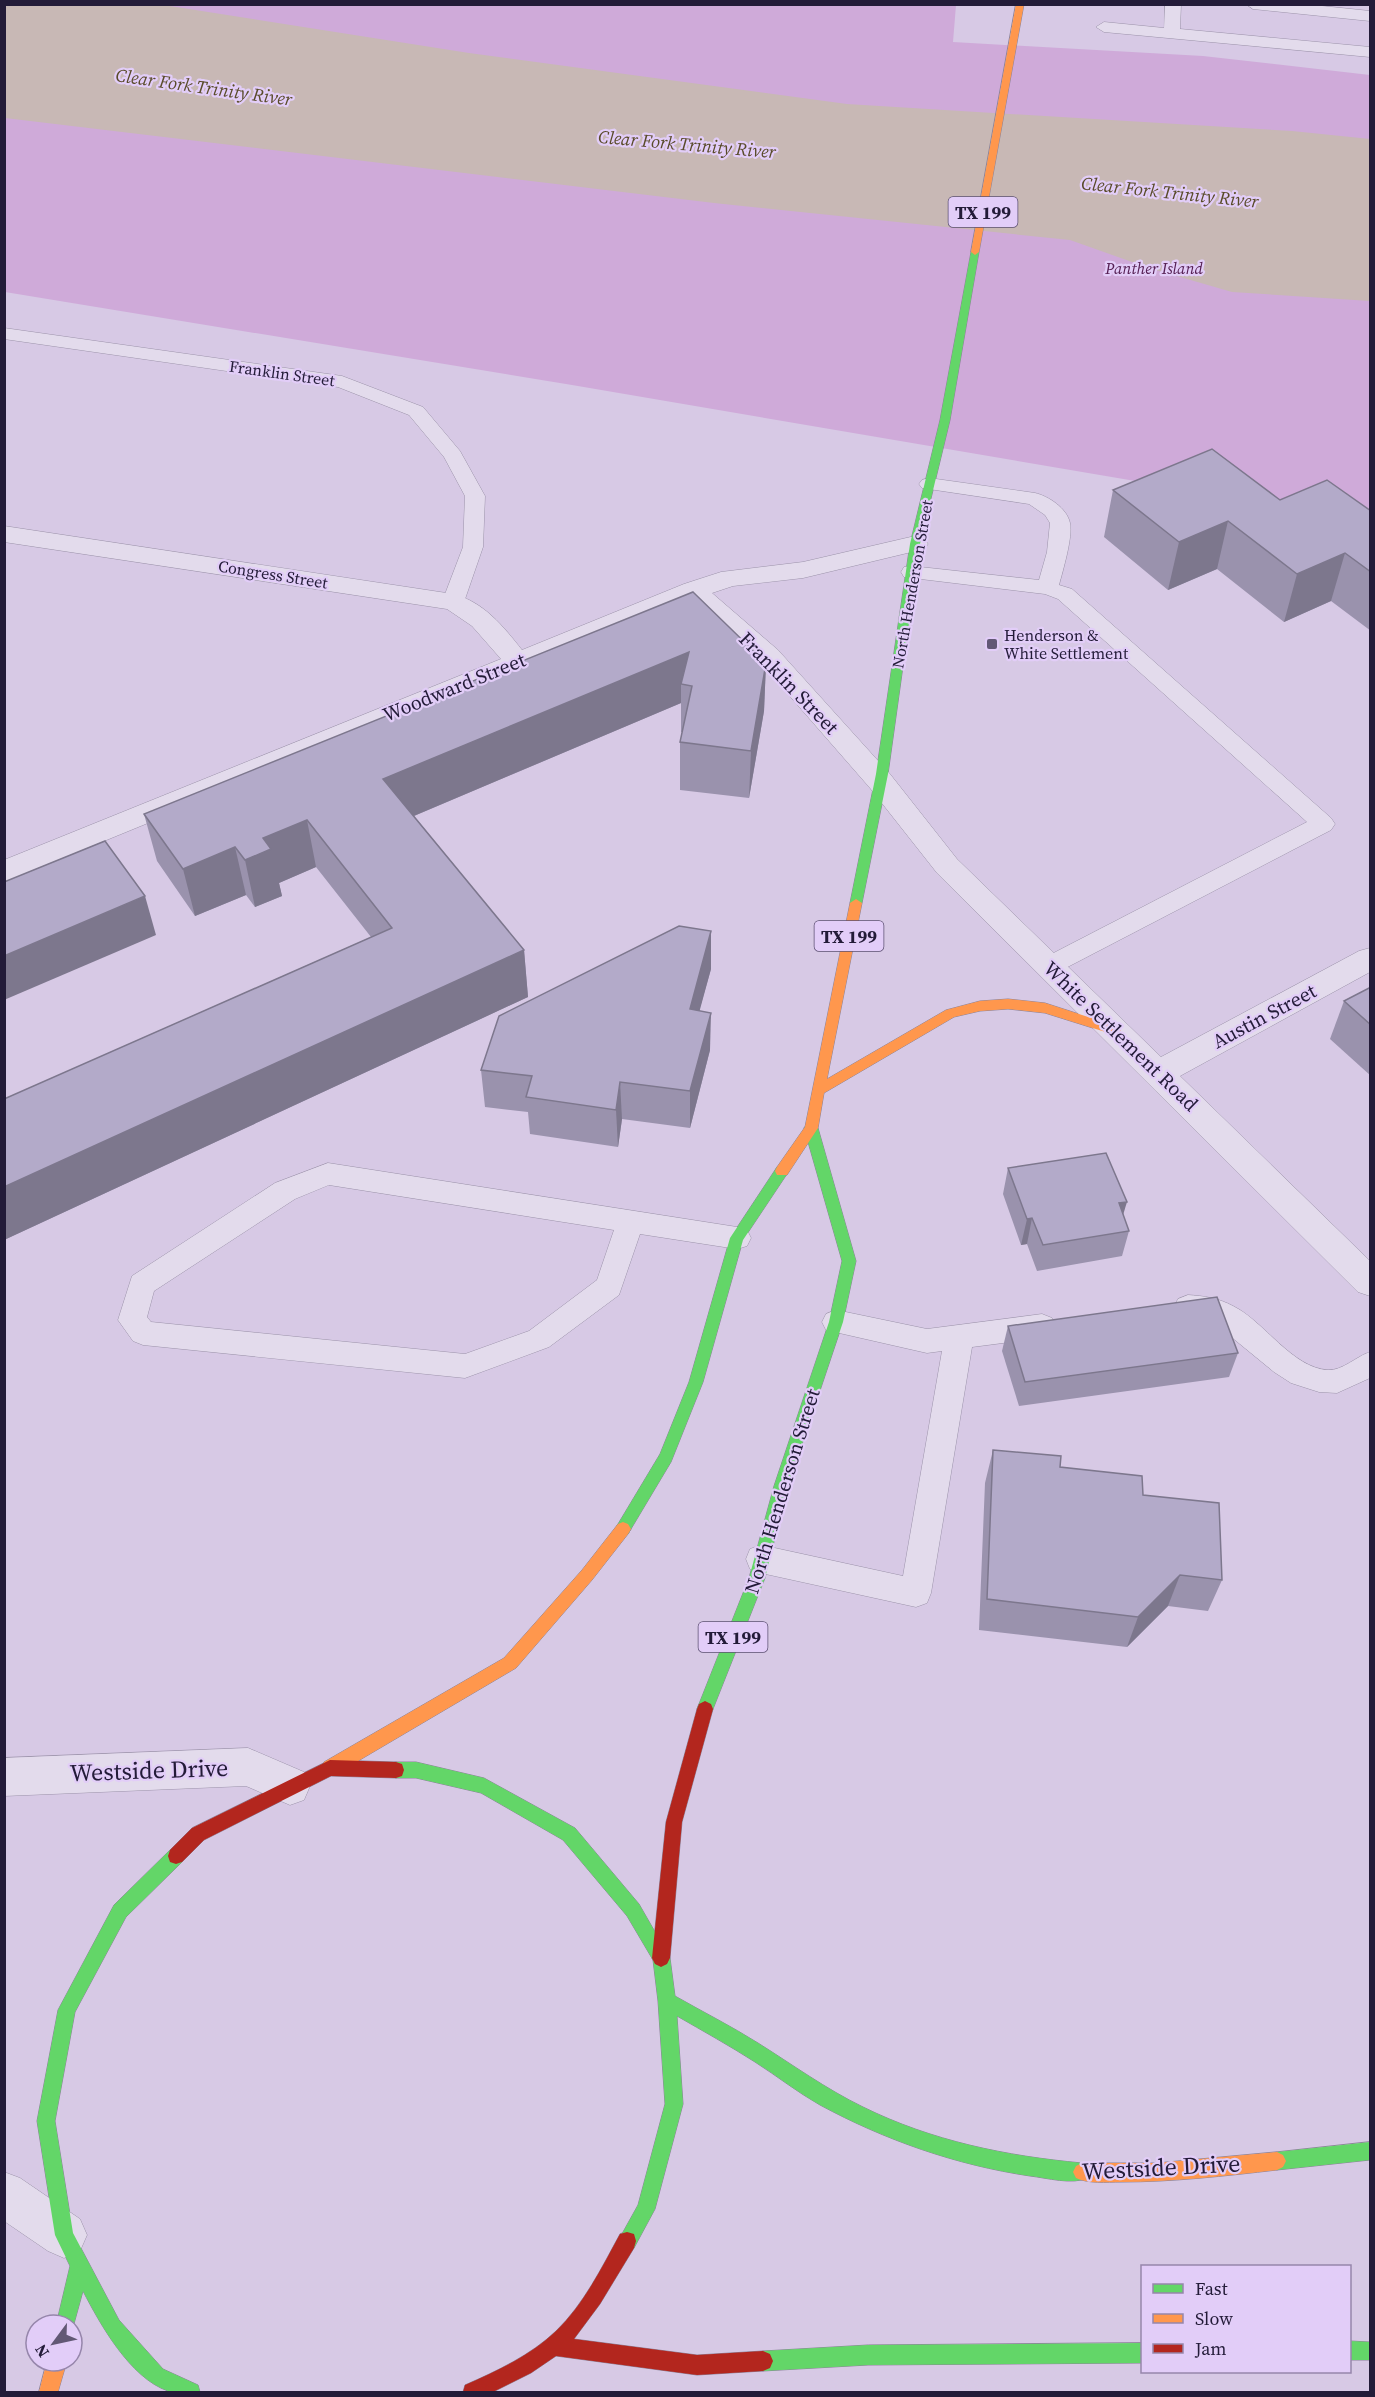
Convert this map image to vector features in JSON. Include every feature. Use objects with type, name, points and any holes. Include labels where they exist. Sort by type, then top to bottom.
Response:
[{"type":"main road","name":"North Henderson Street","points":[[72,2249],[46,2121],[67,2010],[120,1911],[198,1834],[330,1768],[510,1663],[587,1575],[627,1524],[666,1457],[696,1382],[737,1238],[811,1128],[880,781],[915,544],[945,420],[1020,4]]},
{"type":"main road","points":[[819,1090],[950,1013],[980,1006],[1008,1004],[1045,1008],[1115,1030]]},
{"type":"main road","name":"North Henderson Street","points":[[661,1958],[674,1822],[704,1712],[757,1578],[782,1486],[836,1322],[849,1261],[811,1128]]},
{"type":"main road","points":[[330,1768],[416,1770],[484,1786],[560,1828],[569,1834],[633,1910],[661,1958],[667,2001],[674,2104],[646,2209],[589,2305],[554,2346],[504,2379],[472,2392]]},
{"type":"main road","name":"Westside Drive","points":[[667,2001],[753,2050],[826,2098],[908,2137],[966,2156],[1032,2169],[1113,2174],[1180,2171],[1371,2151]]},
{"type":"main road","points":[[66,2313],[72,2249]]},
{"type":"main road","points":[[72,2249],[112,2326],[156,2376],[191,2392]]},
{"type":"main road","points":[[554,2346],[697,2365],[868,2355],[1141,2353]]},
{"type":"main road","points":[[1351,2351],[1371,2351]]},
{"type":"main road","points":[[49,2392],[54,2373]]},
{"type":"main road","points":[[496,2392],[504,2379]]},
{"type":"street","name":"Congress Street","points":[[4,534],[453,602],[470,609],[482,619],[517,661]]},
{"type":"street","name":"Woodward Street","points":[[4,872],[693,590],[730,578],[803,570],[915,544]]},
{"type":"street","name":"Franklin Street","points":[[693,590],[769,656],[880,781]]},
{"type":"street","name":"White Settlement Road","points":[[880,781],[947,866],[1371,1282]]},
{"type":"street","name":"Austin Street","points":[[1159,1073],[1371,959]]},
{"type":"street","name":"Westside Drive","points":[[4,1777],[249,1767],[290,1786]]},
{"type":"street","points":[[4,2194],[72,2249]]},
{"type":"lane","points":[[1172,33],[1173,4]]},
{"type":"lane","points":[[1253,4],[1371,16]]},
{"type":"lane","points":[[1104,27],[1371,52]]},
{"type":"lane","name":"Franklin Street","points":[[4,333],[342,382],[416,411],[453,455],[475,496],[473,547],[453,602]]},
{"type":"lane","points":[[929,484],[1035,499],[1053,511],[1060,523],[1057,552],[1048,588]]},
{"type":"lane","points":[[911,572],[1048,588],[1065,594],[1323,824],[1049,966]]},
{"type":"lane","points":[[630,1222],[609,1287],[539,1339],[465,1366],[143,1333],[132,1320],[142,1284],[285,1191],[328,1174],[737,1238]]},
{"type":"lane","points":[[1163,1310],[1197,1306],[1232,1318],[1281,1364],[1304,1377],[1332,1382],[1371,1364]]},
{"type":"lane","points":[[836,1322],[927,1341],[1072,1322]]},
{"type":"lane","points":[[761,1558],[916,1593],[959,1337]]},
{"type":"green space","name":"Panther Island","points":[[4,5],[956,5],[953,42],[1203,56],[1370,75],[1370,521],[572,385],[5,292]]},
{"type":"water","name":"Clear Fork Trinity River","points":[[157,4],[469,53],[847,104],[1292,131],[1370,139],[1370,301],[1232,292],[1149,268],[1070,240],[714,203],[5,118],[5,5]]},
{"type":"building","points":[[1212,449],[1280,500],[1327,480],[1371,511],[1371,572],[1345,553],[1297,574],[1228,521],[1179,542],[1113,490]]},
{"type":"building","points":[[693,592],[766,663],[751,751],[680,742],[692,686],[681,684],[689,652],[383,779],[524,950],[4,1187],[4,1099],[392,928],[307,820],[263,838],[271,849],[245,860],[235,847],[183,869],[144,814]]},
{"type":"building","points":[[105,841],[145,896],[4,956],[4,882]]},
{"type":"building","points":[[679,926],[711,931],[690,1009],[711,1013],[690,1091],[620,1082],[616,1110],[526,1097],[532,1076],[481,1070],[499,1016]]},
{"type":"building","points":[[1371,987],[1371,1025],[1344,1001]]},
{"type":"building","points":[[1106,1153],[1127,1202],[1119,1203],[1129,1231],[1043,1245],[1032,1218],[1027,1219],[1008,1168]]},
{"type":"building","points":[[1217,1297],[1238,1353],[1025,1382],[1008,1326]]},
{"type":"building","points":[[993,1450],[1061,1456],[1060,1467],[1142,1476],[1143,1495],[1219,1503],[1222,1580],[1180,1575],[1138,1617],[987,1599]]},
{"type":"traffic: fast","points":[[856,903],[882,774],[915,544],[945,420],[975,252]]},
{"type":"traffic: fast","points":[[705,1709],[757,1578],[781,1486],[836,1322],[849,1261],[811,1128]]},
{"type":"traffic: fast","points":[[623,1529],[666,1457],[696,1382],[737,1238],[782,1171]]},
{"type":"traffic: fast","points":[[396,1770],[416,1770],[484,1786],[569,1834],[633,1910],[661,1958],[667,2001],[674,2104],[646,2209],[627,2241]]},
{"type":"traffic: fast","points":[[176,1856],[120,1911],[67,2010],[46,2121],[64,2235],[112,2327],[156,2376],[191,2392]]},
{"type":"traffic: fast","points":[[667,2001],[743,2044],[826,2098],[888,2128],[950,2150],[982,2158],[1047,2169],[1082,2172]]},
{"type":"traffic: fast","points":[[1277,2161],[1370,2151]]},
{"type":"traffic: fast","points":[[68,2313],[80,2264]]},
{"type":"traffic: fast","points":[[1351,2351],[1370,2351]]},
{"type":"traffic: fast","points":[[763,2361],[868,2355],[1141,2353]]},
{"type":"traffic: slow","points":[[975,252],[1020,4]]},
{"type":"traffic: slow","points":[[782,1171],[811,1128],[856,903]]},
{"type":"traffic: slow","points":[[819,1090],[950,1013],[980,1006],[1008,1004],[1045,1008],[1115,1030]]},
{"type":"traffic: slow","points":[[330,1768],[510,1663],[587,1575],[623,1529]]},
{"type":"traffic: slow","points":[[1082,2172],[1156,2172],[1277,2161]]},
{"type":"traffic: slow","points":[[49,2392],[54,2373]]},
{"type":"traffic: jam","points":[[661,1958],[674,1822],[705,1709]]},
{"type":"traffic: jam","points":[[176,1856],[198,1834],[330,1768],[396,1770]]},
{"type":"traffic: jam","points":[[472,2392],[524,2366],[563,2337],[594,2298],[627,2241]]},
{"type":"traffic: jam","points":[[554,2346],[697,2365],[763,2361]]},
{"type":"place","name":"Henderson & White Settlement","points":[[992,644]]}]
